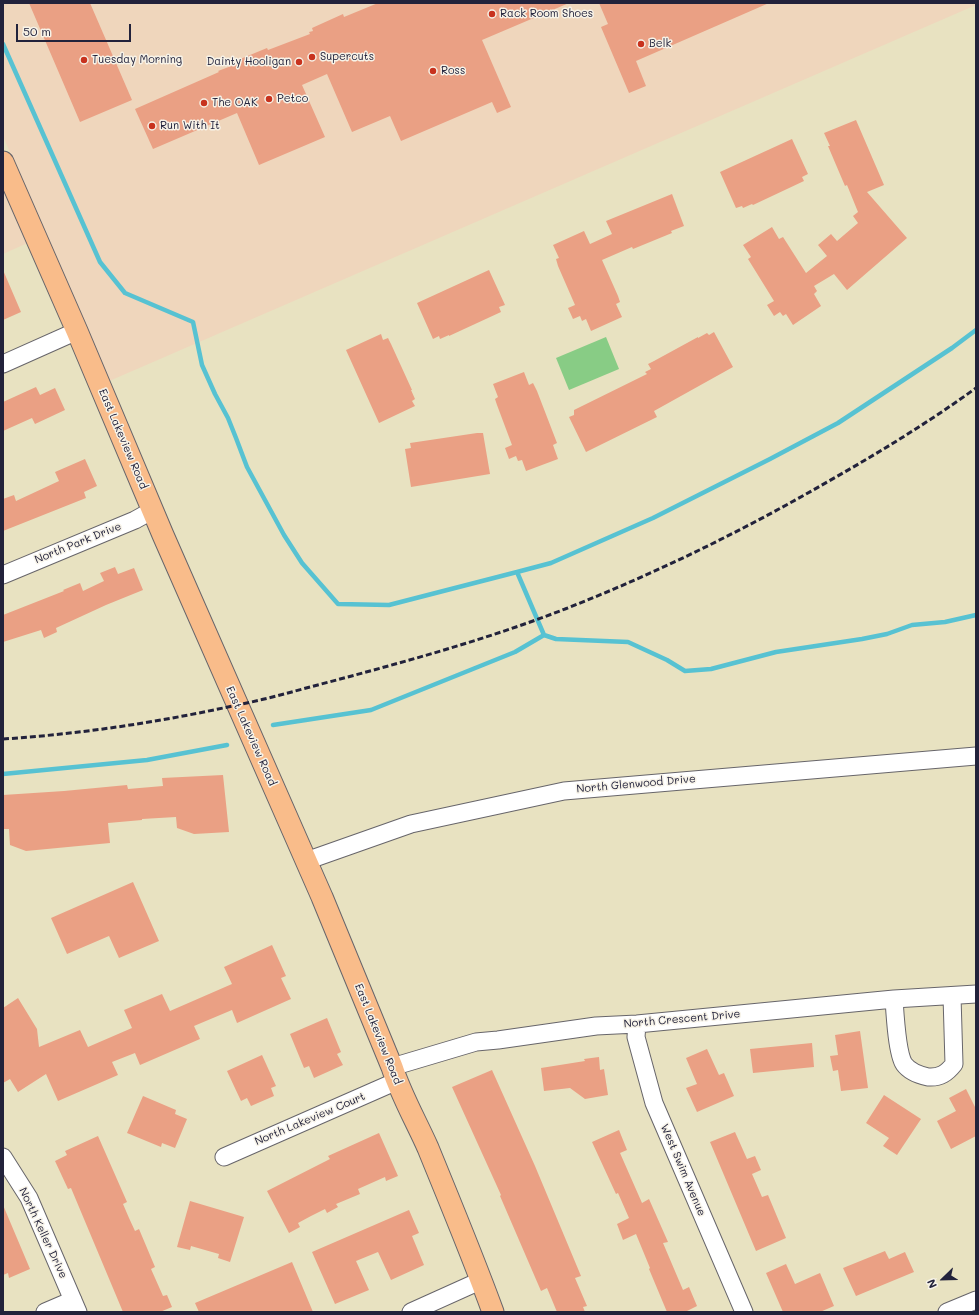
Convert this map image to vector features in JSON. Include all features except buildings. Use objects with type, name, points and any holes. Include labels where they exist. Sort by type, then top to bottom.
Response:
[{"type":"main road","name":"East Lakeview Road","points":[[3,162],[306,861],[395,1074],[427,1146],[482,1280],[493,1312]]},
{"type":"street","points":[[3,364],[77,331]]},
{"type":"street","name":"North Park Drive","points":[[3,574],[135,520],[153,510]]},
{"type":"street","name":"North Glenwood Drive","points":[[306,861],[411,824],[564,791],[976,756]]},
{"type":"street","name":"North Crescent Drive","points":[[395,1074],[476,1042],[596,1026],[637,1024],[894,999],[976,994]]},
{"type":"street","points":[[894,999],[900,1053],[904,1063],[908,1068],[920,1076],[934,1077],[947,1073],[954,1064],[952,996]]},
{"type":"street","name":"West Swim Avenue","points":[[637,1024],[636,1037],[654,1104],[744,1312]]},
{"type":"street","name":"North Lakeview Court","points":[[224,1157],[395,1074]]},
{"type":"street","name":"North Keller Drive","points":[[3,1157],[29,1198],[75,1306]]},
{"type":"street","points":[[411,1312],[482,1280]]},
{"type":"street","points":[[947,1312],[976,1300]]},
{"type":"street","points":[[45,1312],[75,1306]]},
{"type":"shaded area","points":[[3,3],[976,3],[976,5],[107,382],[3,136]]},
{"type":"shaded area","points":[[3,183],[32,241],[3,254]]},
{"type":"green space","points":[[606,337],[619,369],[569,390],[556,358]]},
{"type":"waterway","points":[[3,44],[100,262],[125,293],[193,322],[202,365],[228,418],[247,467],[284,535],[302,563],[338,604],[389,605],[517,572],[544,635]]},
{"type":"waterway","points":[[517,572],[551,563],[653,518],[770,459],[838,423],[952,348],[976,330]]},
{"type":"waterway","points":[[273,725],[371,710],[515,652],[544,635],[556,639],[628,642],[667,660],[685,671],[711,669],[776,652],[862,639],[887,634],[912,625],[945,622],[976,615]]},
{"type":"waterway","points":[[3,774],[147,760],[227,745]]},
{"type":"railway","points":[[3,739],[62,734],[120,726],[179,717],[249,703],[418,658],[536,620],[667,566],[765,517],[886,448],[976,388]]},
{"type":"place","name":"Rack Room Shoes","points":[[492,14]]},
{"type":"place","name":"Belk","points":[[641,44]]},
{"type":"place","name":"Supercuts","points":[[312,57]]},
{"type":"place","name":"Tuesday Morning","points":[[84,60]]},
{"type":"place","name":"Dainty Hooligan","points":[[299,62]]},
{"type":"place","name":"Ross","points":[[433,71]]},
{"type":"place","name":"Petco","points":[[269,99]]},
{"type":"place","name":"The OAK","points":[[204,103]]},
{"type":"place","name":"Run With It","points":[[152,126]]}]
